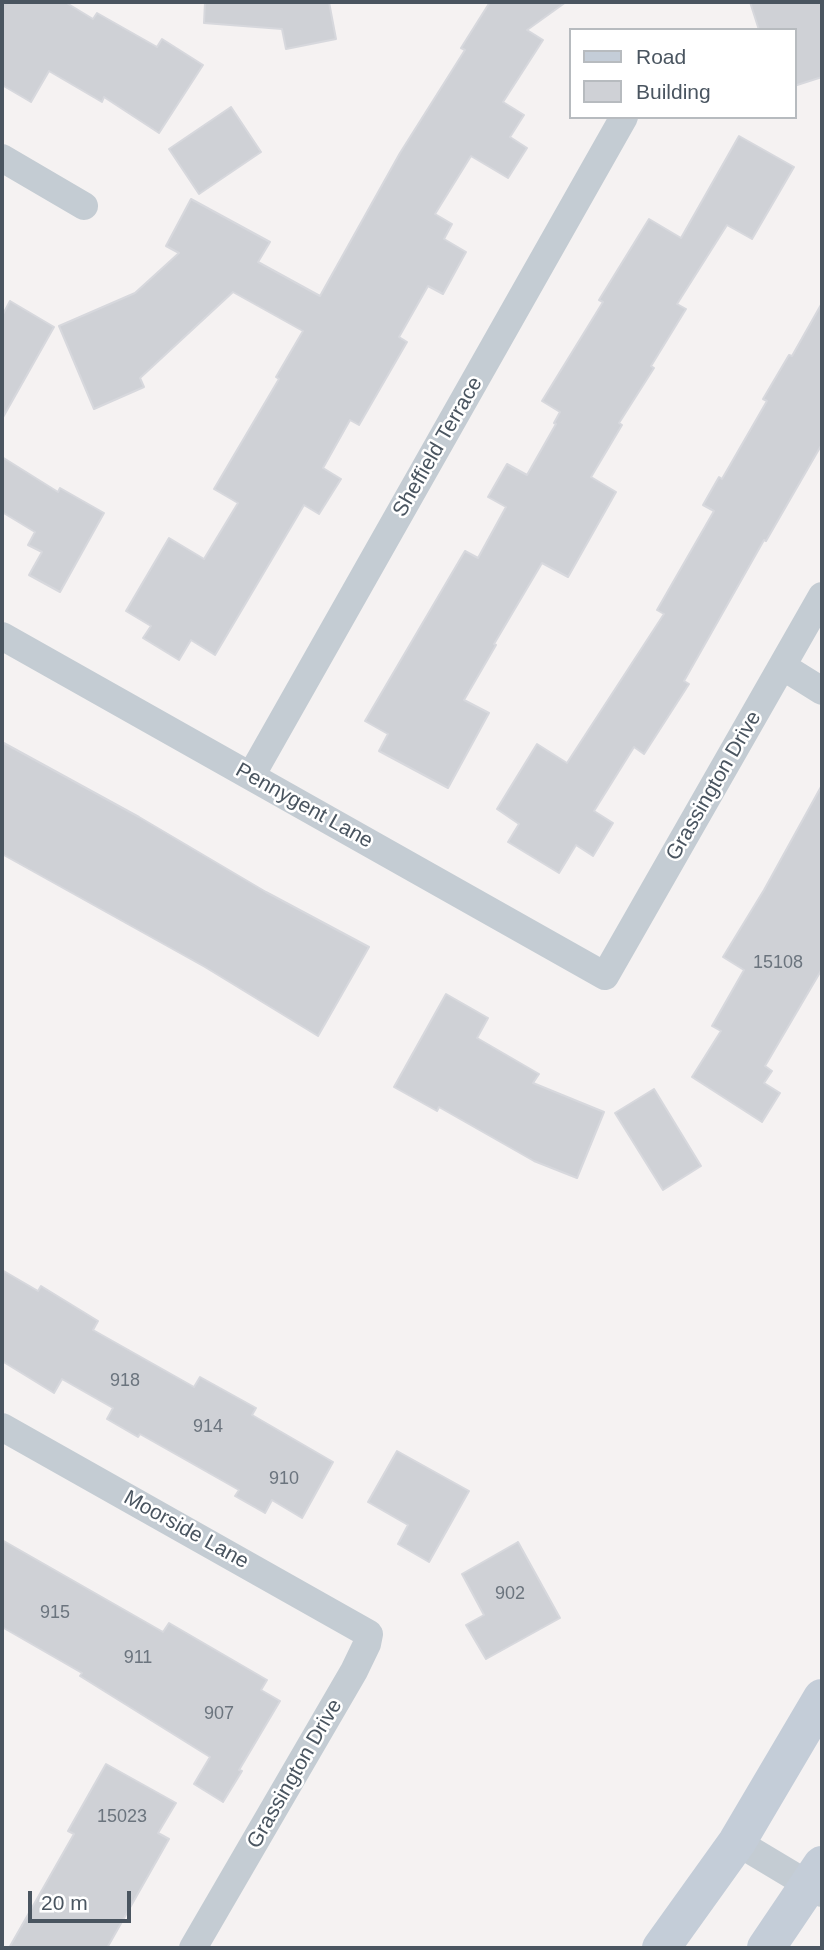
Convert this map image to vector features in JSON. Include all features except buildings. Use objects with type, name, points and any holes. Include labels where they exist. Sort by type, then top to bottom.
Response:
[{"type":"main road","points":[[661,1948],[737,1842],[822,1698]]},
{"type":"main road","points":[[766,1948],[818,1881]]},
{"type":"street","name":"Sheffield Terrace","points":[[251,776],[623,119]]},
{"type":"street","points":[[2,158],[84,206]]},
{"type":"street","name":"Grassington Drive","points":[[605,976],[822,596]]},
{"type":"street","name":"Pennygent Lane","points":[[2,636],[605,976]]},
{"type":"street","points":[[782,666],[822,691]]},
{"type":"street","name":"Moorside Lane","points":[[2,1427],[369,1634]]},
{"type":"street","name":"Grassington Drive","points":[[193,1948],[354,1671],[369,1634]]},
{"type":"street","points":[[737,1842],[818,1881]]}]
